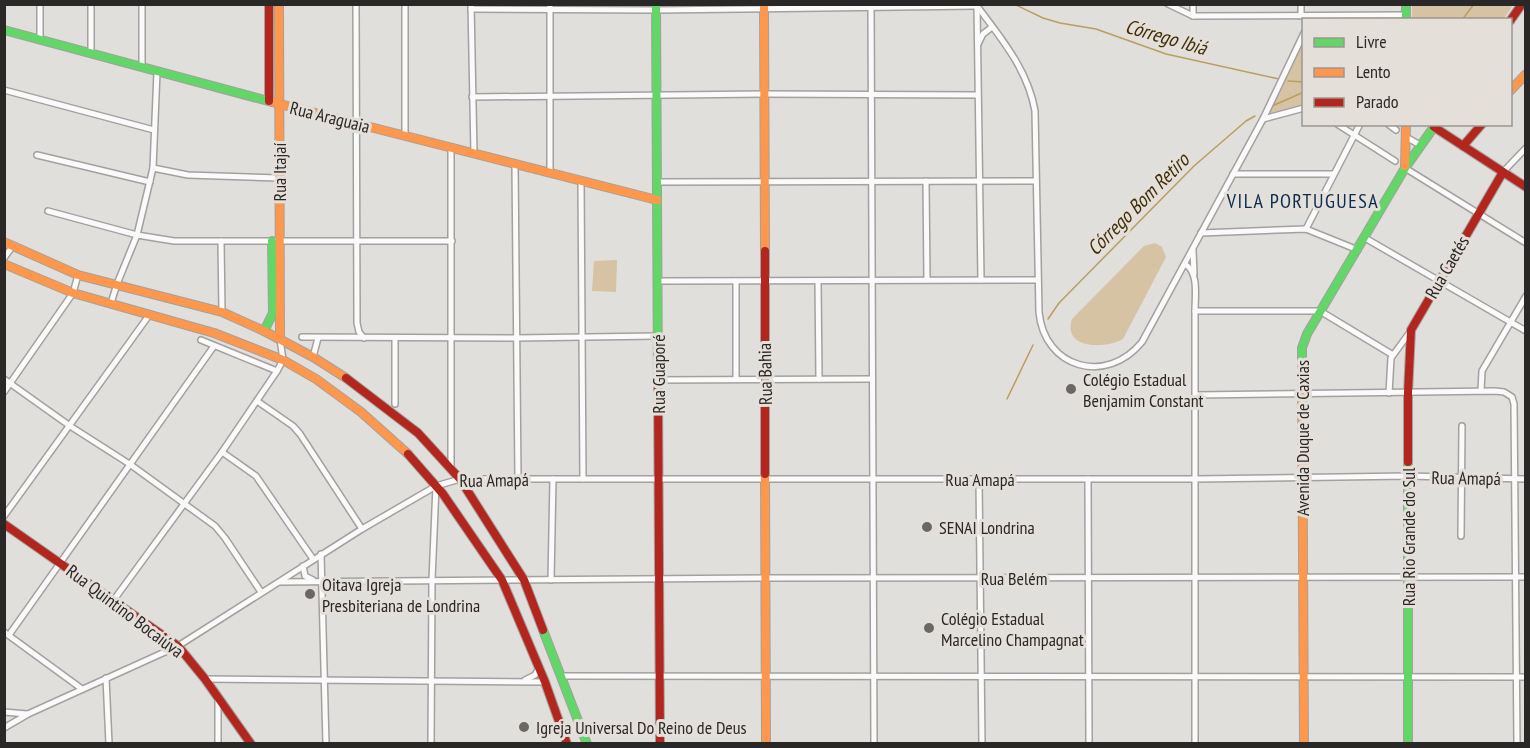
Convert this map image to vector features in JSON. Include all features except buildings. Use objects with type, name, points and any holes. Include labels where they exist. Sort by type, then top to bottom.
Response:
[{"type":"street","points":[[40,4],[40,39]]},
{"type":"street","points":[[91,4],[91,53]]},
{"type":"street","points":[[142,4],[142,67]]},
{"type":"street","points":[[268,101],[269,4]]},
{"type":"street","name":"Rua Itajaí","points":[[264,331],[273,314],[279,178],[279,4]]},
{"type":"street","points":[[349,338],[355,331],[357,323],[356,4]]},
{"type":"street","points":[[405,4],[405,136]]},
{"type":"street","points":[[1168,4],[1193,16],[1301,16],[1311,18],[1406,17],[1406,4]]},
{"type":"street","points":[[1193,4],[1193,16]]},
{"type":"street","points":[[1301,4],[1301,16]]},
{"type":"street","points":[[474,154],[471,7],[976,5]]},
{"type":"street","points":[[976,5],[1014,56],[1032,95],[1035,111],[1038,280],[1043,335],[1049,345],[1065,358],[1090,367],[1103,367],[1123,359],[1142,342],[1263,119],[1302,37]]},
{"type":"street","points":[[976,5],[981,280]]},
{"type":"street","name":"Rua Bahia","points":[[764,6],[766,744]]},
{"type":"street","points":[[871,6],[874,744]]},
{"type":"street","points":[[550,7],[550,173]]},
{"type":"street","name":"Rua Guaporé","points":[[656,7],[660,744]]},
{"type":"street","points":[[1512,19],[1523,7]]},
{"type":"street","points":[[977,45],[983,34],[992,27]]},
{"type":"street","name":"Rua Araguaia","points":[[4,30],[279,104],[657,200]]},
{"type":"street","points":[[111,303],[137,235],[153,168],[157,72]]},
{"type":"street","points":[[1512,89],[1526,74]]},
{"type":"street","points":[[4,90],[154,130]]},
{"type":"street","points":[[472,97],[657,97],[764,94],[977,95]]},
{"type":"street","points":[[1263,119],[1302,109]]},
{"type":"street","points":[[1340,126],[1395,161]]},
{"type":"street","points":[[1306,229],[1359,126]]},
{"type":"street","points":[[1390,126],[1396,130]]},
{"type":"street","name":"Avenida Duque de Caxias","points":[[1304,744],[1302,348],[1307,334],[1405,168],[1406,126]]},
{"type":"street","points":[[1526,187],[1435,126],[1405,168],[1526,243]]},
{"type":"street","points":[[1463,146],[1480,126]]},
{"type":"street","points":[[1406,137],[1420,146]]},
{"type":"street","points":[[451,148],[451,468]]},
{"type":"street","name":"Rua Caetés","points":[[1389,393],[1390,365],[1393,354],[1411,330],[1503,172],[1526,148]]},
{"type":"street","points":[[37,155],[150,182]]},
{"type":"street","points":[[515,164],[518,479]]},
{"type":"street","points":[[153,168],[188,175],[279,178]]},
{"type":"street","points":[[1233,174],[1333,174]]},
{"type":"street","points":[[581,181],[583,479]]},
{"type":"street","points":[[926,181],[927,280]]},
{"type":"street","points":[[657,182],[1035,181]]},
{"type":"street","points":[[48,211],[137,235],[174,241],[452,241]]},
{"type":"street","points":[[1201,233],[1306,229],[1358,250]]},
{"type":"street","points":[[1365,238],[1526,331]]},
{"type":"street","points":[[221,241],[222,312]]},
{"type":"street","name":"Rua Itajaí","points":[[275,241],[280,339]]},
{"type":"street","points":[[4,258],[8,245],[78,275],[222,312],[313,357],[390,410],[418,433],[460,479],[524,580],[587,744]]},
{"type":"street","points":[[1192,249],[1196,311],[1195,744]]},
{"type":"street","points":[[4,264],[72,293],[214,333],[283,360],[316,379],[361,412],[401,446],[436,486],[502,580],[545,682],[567,744]]},
{"type":"street","points":[[1185,264],[1191,268],[1194,275]]},
{"type":"street","points":[[4,392],[72,293],[78,275]]},
{"type":"street","points":[[657,281],[1038,280]]},
{"type":"street","points":[[736,281],[736,379]]},
{"type":"street","points":[[818,281],[819,379]]},
{"type":"street","points":[[1481,391],[1482,371],[1526,296]]},
{"type":"street","points":[[1196,311],[1320,312],[1393,354]]},
{"type":"street","points":[[4,516],[150,314]]},
{"type":"street","points":[[357,323],[364,339]]},
{"type":"street","name":"Rua Rio Grande do Sul","points":[[1408,744],[1408,393],[1411,330]]},
{"type":"street","points":[[302,338],[658,336]]},
{"type":"street","points":[[313,357],[318,338]]},
{"type":"street","points":[[113,600],[222,452],[277,371],[283,360],[280,339]]},
{"type":"street","points":[[395,339],[395,404]]},
{"type":"street","points":[[201,340],[277,371]]},
{"type":"street","points":[[82,689],[7,634],[131,465],[214,346]]},
{"type":"street","points":[[4,379],[70,426],[131,465],[215,526],[261,592]]},
{"type":"street","points":[[658,380],[872,379]]},
{"type":"street","points":[[1196,395],[1481,391],[1504,392],[1512,397],[1514,404],[1517,744]]},
{"type":"street","points":[[257,401],[293,426],[300,434],[362,529]]},
{"type":"street","points":[[1461,536],[1462,426]]},
{"type":"street","points":[[222,452],[256,476],[313,559]]},
{"type":"street","name":"Rua Amapá","points":[[4,728],[28,714],[178,646],[362,529],[436,486],[460,479],[1195,479],[1408,476],[1526,478]]},
{"type":"street","points":[[550,580],[553,479]]},
{"type":"street","points":[[979,479],[982,744]]},
{"type":"street","points":[[1088,479],[1089,744]]},
{"type":"street","points":[[431,744],[430,680],[436,486]]},
{"type":"street","name":"Rua Quintino Bocaiúva","points":[[4,524],[178,646],[252,744]]},
{"type":"street","points":[[321,554],[326,744]]},
{"type":"street","points":[[303,566],[305,576],[314,581]]},
{"type":"street","name":"Rua Belém","points":[[278,582],[766,578],[1526,577]]},
{"type":"street","points":[[524,681],[535,675],[539,668]]},
{"type":"street","points":[[562,676],[1526,677]]},
{"type":"street","points":[[106,678],[109,744]]},
{"type":"street","points":[[205,680],[545,682]]},
{"type":"street","points":[[218,698],[218,744]]},
{"type":"street","points":[[4,712],[28,714]]},
{"type":"shaded area","points":[[1412,4],[1513,5],[1504,18],[1412,18]]},
{"type":"shaded area","points":[[1302,44],[1302,105],[1269,113]]},
{"type":"shaded area","points":[[1155,243],[1162,247],[1166,257],[1123,339],[1097,345],[1079,342],[1073,337],[1072,319],[1144,246]]},
{"type":"shaded area","points":[[617,260],[616,292],[592,291],[594,261]]},
{"type":"waterway","name":"Córrego Ibiá","points":[[1014,4],[1043,18],[1096,29],[1166,54],[1279,79]]},
{"type":"waterway","name":"Córrego Bom Retiro","points":[[1464,18],[1474,4]]},
{"type":"waterway","name":"Córrego Ibiá","points":[[1288,81],[1302,82]]},
{"type":"waterway","name":"Córrego Bom Retiro","points":[[1272,106],[1302,93]]},
{"type":"waterway","name":"Córrego Bom Retiro","points":[[1048,319],[1059,303],[1194,166],[1246,121],[1255,116]]},
{"type":"waterway","name":"Córrego Bom Retiro","points":[[1007,399],[1033,345]]},
{"type":"traffic: fast","points":[[656,4],[658,385]]},
{"type":"traffic: fast","points":[[1406,4],[1406,18]]},
{"type":"traffic: fast","points":[[4,30],[272,102]]},
{"type":"traffic: fast","points":[[1302,365],[1302,348],[1307,334],[1405,168],[1435,126]]},
{"type":"traffic: fast","points":[[264,331],[273,313],[272,241]]},
{"type":"traffic: fast","points":[[1408,462],[1408,744]]},
{"type":"traffic: fast","points":[[543,630],[587,744]]},
{"type":"traffic: slow","points":[[279,4],[280,339]]},
{"type":"traffic: slow","points":[[764,4],[765,251]]},
{"type":"traffic: slow","points":[[1512,89],[1526,74]]},
{"type":"traffic: slow","points":[[272,102],[657,200]]},
{"type":"traffic: slow","points":[[1405,166],[1406,126]]},
{"type":"traffic: slow","points":[[4,242],[78,275],[222,312],[313,357],[346,378]]},
{"type":"traffic: slow","points":[[4,264],[73,293],[214,333],[283,360],[316,379],[361,412],[408,454]]},
{"type":"traffic: slow","points":[[1302,365],[1304,744]]},
{"type":"traffic: slow","points":[[765,474],[766,744]]},
{"type":"traffic: jam","points":[[269,4],[269,101]]},
{"type":"traffic: jam","points":[[1512,18],[1522,4]]},
{"type":"traffic: jam","points":[[1463,146],[1480,126]]},
{"type":"traffic: jam","points":[[1434,127],[1526,187]]},
{"type":"traffic: jam","points":[[1408,462],[1411,330],[1503,172]]},
{"type":"traffic: jam","points":[[765,251],[765,474]]},
{"type":"traffic: jam","points":[[346,378],[418,433],[460,479],[524,580],[543,630]]},
{"type":"traffic: jam","points":[[658,385],[660,744]]},
{"type":"traffic: jam","points":[[408,454],[443,494],[502,580],[545,682],[567,744]]},
{"type":"traffic: jam","points":[[4,524],[178,646],[205,679],[251,744]]},
{"type":"place","name":"Colégio Estadual Benjamim Constant","points":[[1071,389]]},
{"type":"place","name":"SENAI Londrina","points":[[927,527]]},
{"type":"place","name":"Oitava Igreja Presbiteriana de Londrina","points":[[310,594]]},
{"type":"place","name":"Colégio Estadual Marcelino Champagnat","points":[[929,628]]},
{"type":"place","name":"Igreja Universal Do Reino de Deus","points":[[524,727]]},
{"type":"district","name":"VILA PORTUGUESA","points":[[1303,201]]}]
